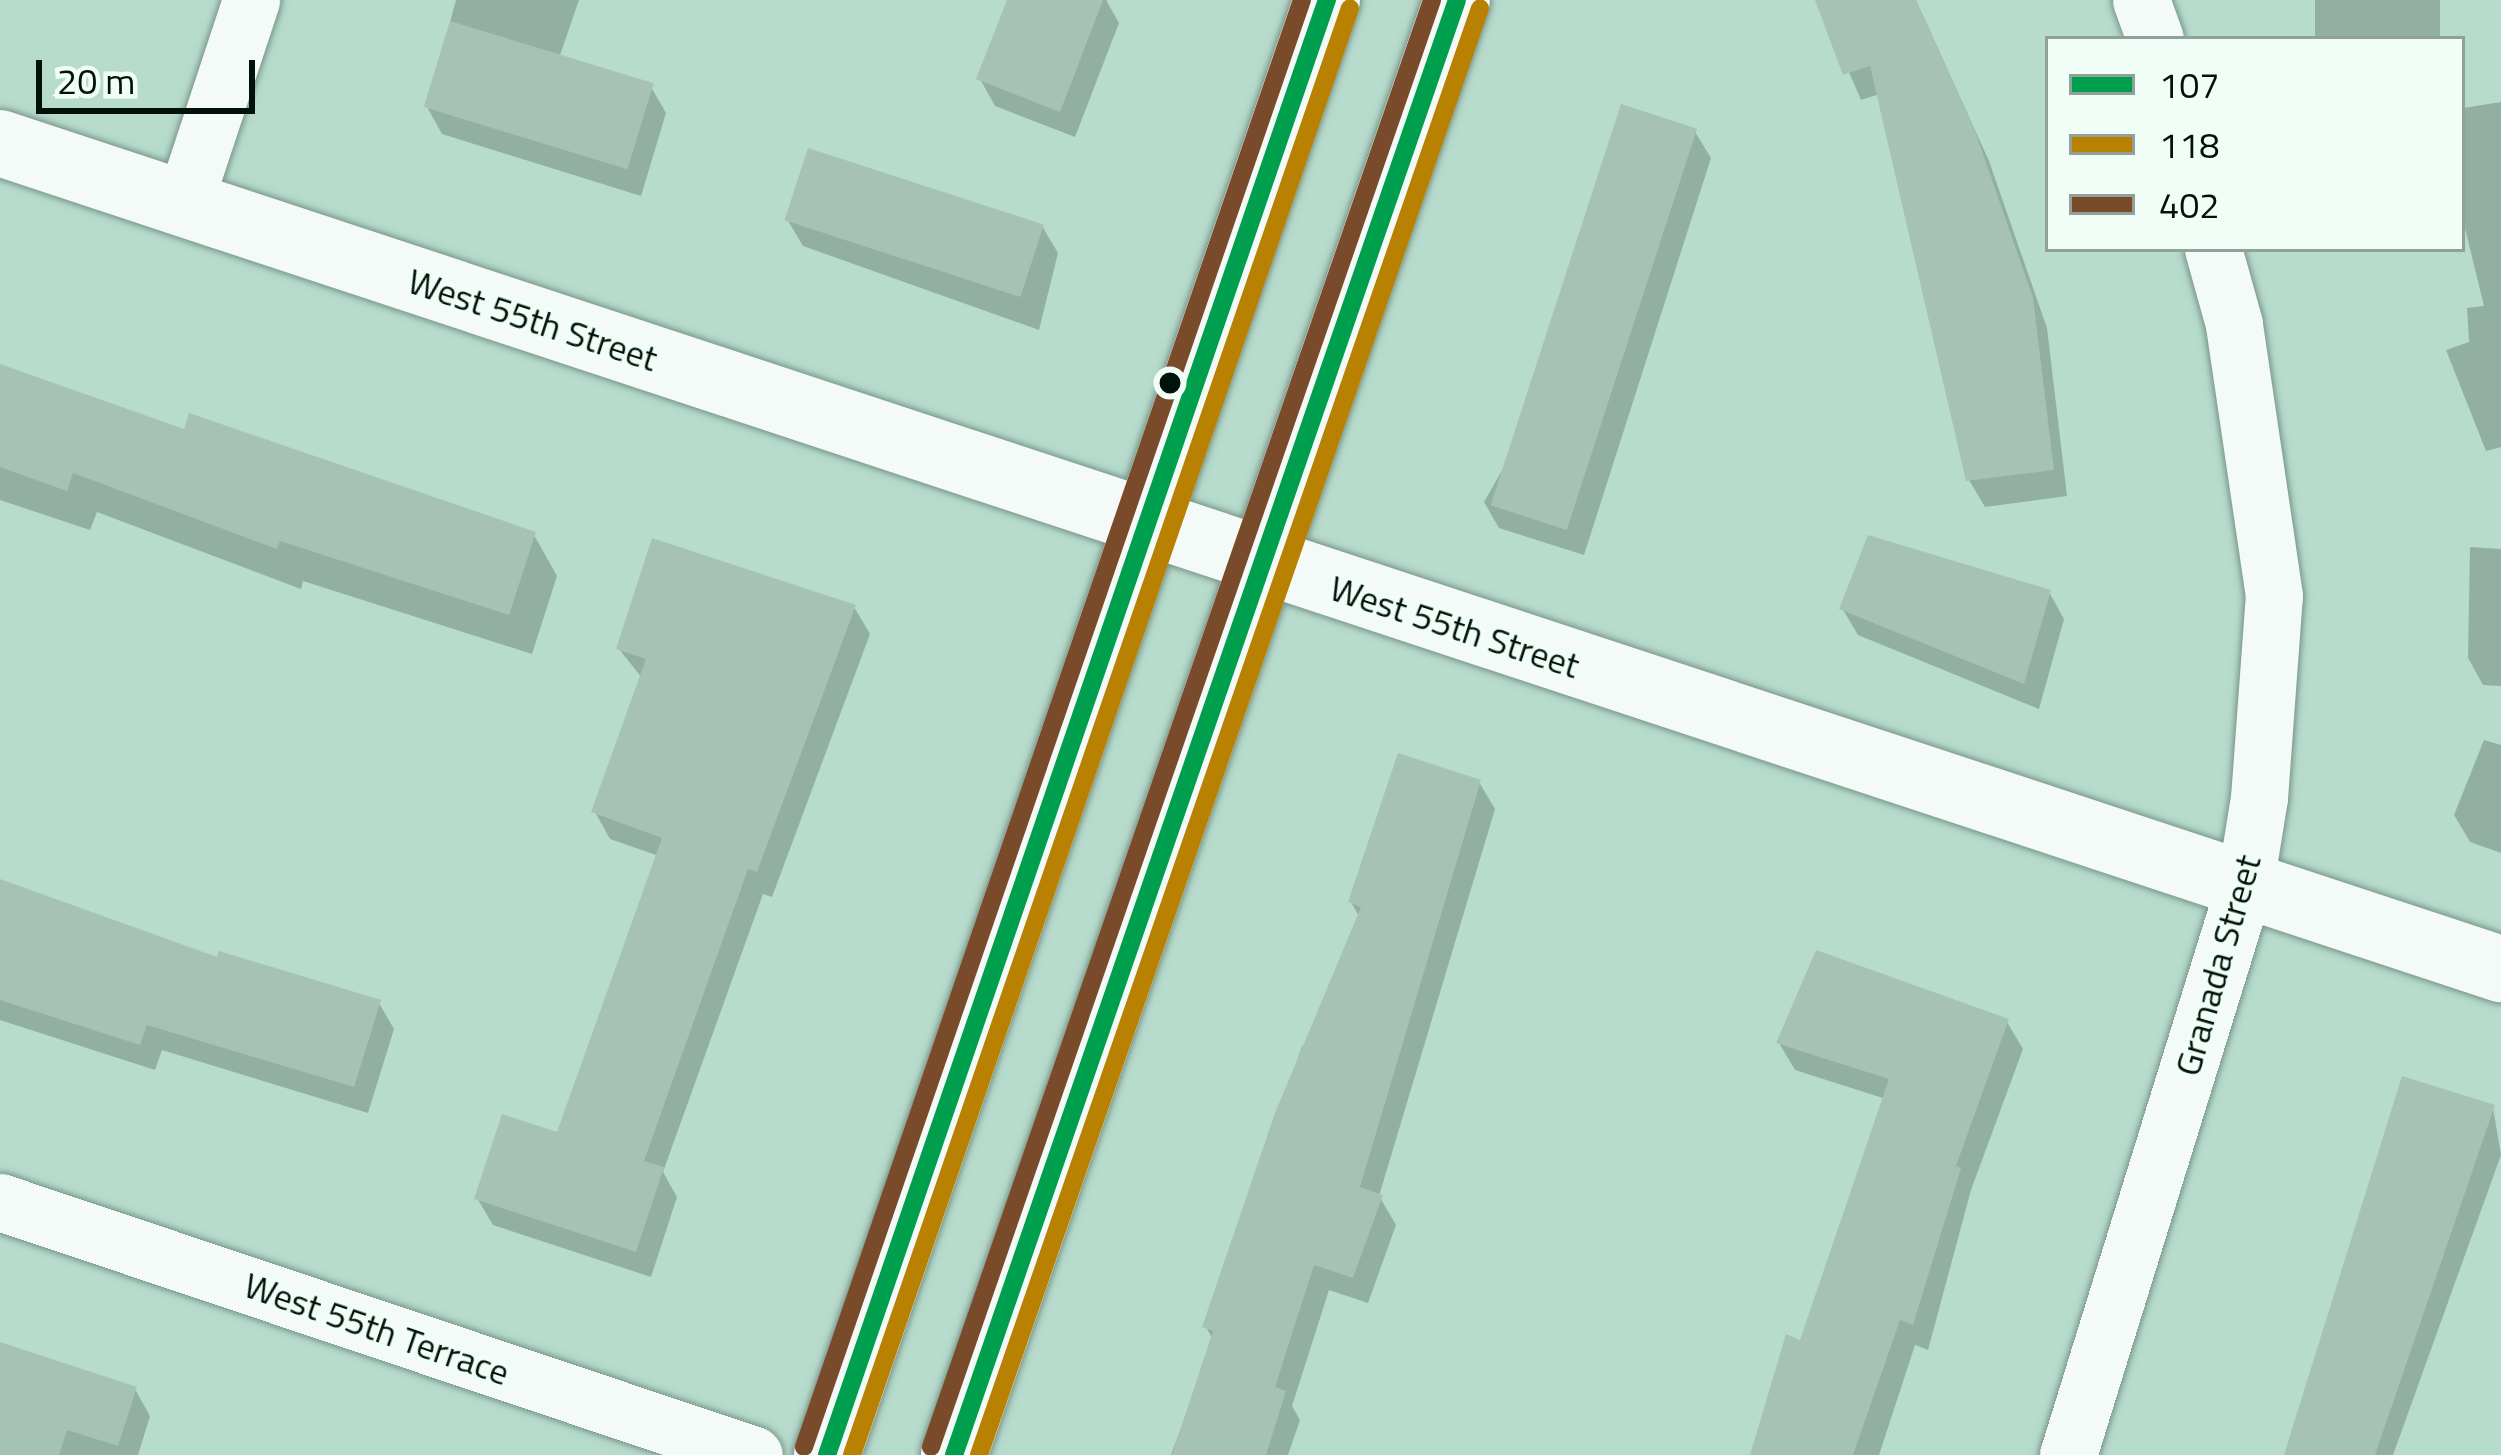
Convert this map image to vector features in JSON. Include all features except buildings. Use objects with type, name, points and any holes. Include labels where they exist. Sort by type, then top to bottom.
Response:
[{"type":"main road","points":[[826,1455],[1327,0]]},
{"type":"main road","points":[[954,1455],[1457,0]]},
{"type":"main road","name":"West 55th Street","points":[[0,143],[2501,969]]},
{"type":"street","points":[[184,203],[251,0]]},
{"type":"street","points":[[2141,0],[2154,36]]},
{"type":"street","name":"Granada Street","points":[[2068,1455],[2245,884],[2274,596],[2234,324],[2214,252]]},
{"type":"street","name":"West 55th Terrace","points":[[0,1202],[754,1455]]},
{"type":"transit line","name":"402","points":[[804,1447],[1302,0]]},
{"type":"transit line","name":"107","points":[[827,1455],[1327,0]]},
{"type":"transit line","name":"402","points":[[931,1447],[1432,0]]},
{"type":"transit line","name":"107","points":[[954,1455],[1457,0]]},
{"type":"transit line","name":"118","points":[[852,1455],[1350,8]]},
{"type":"transit line","name":"118","points":[[979,1455],[1480,8]]}]
